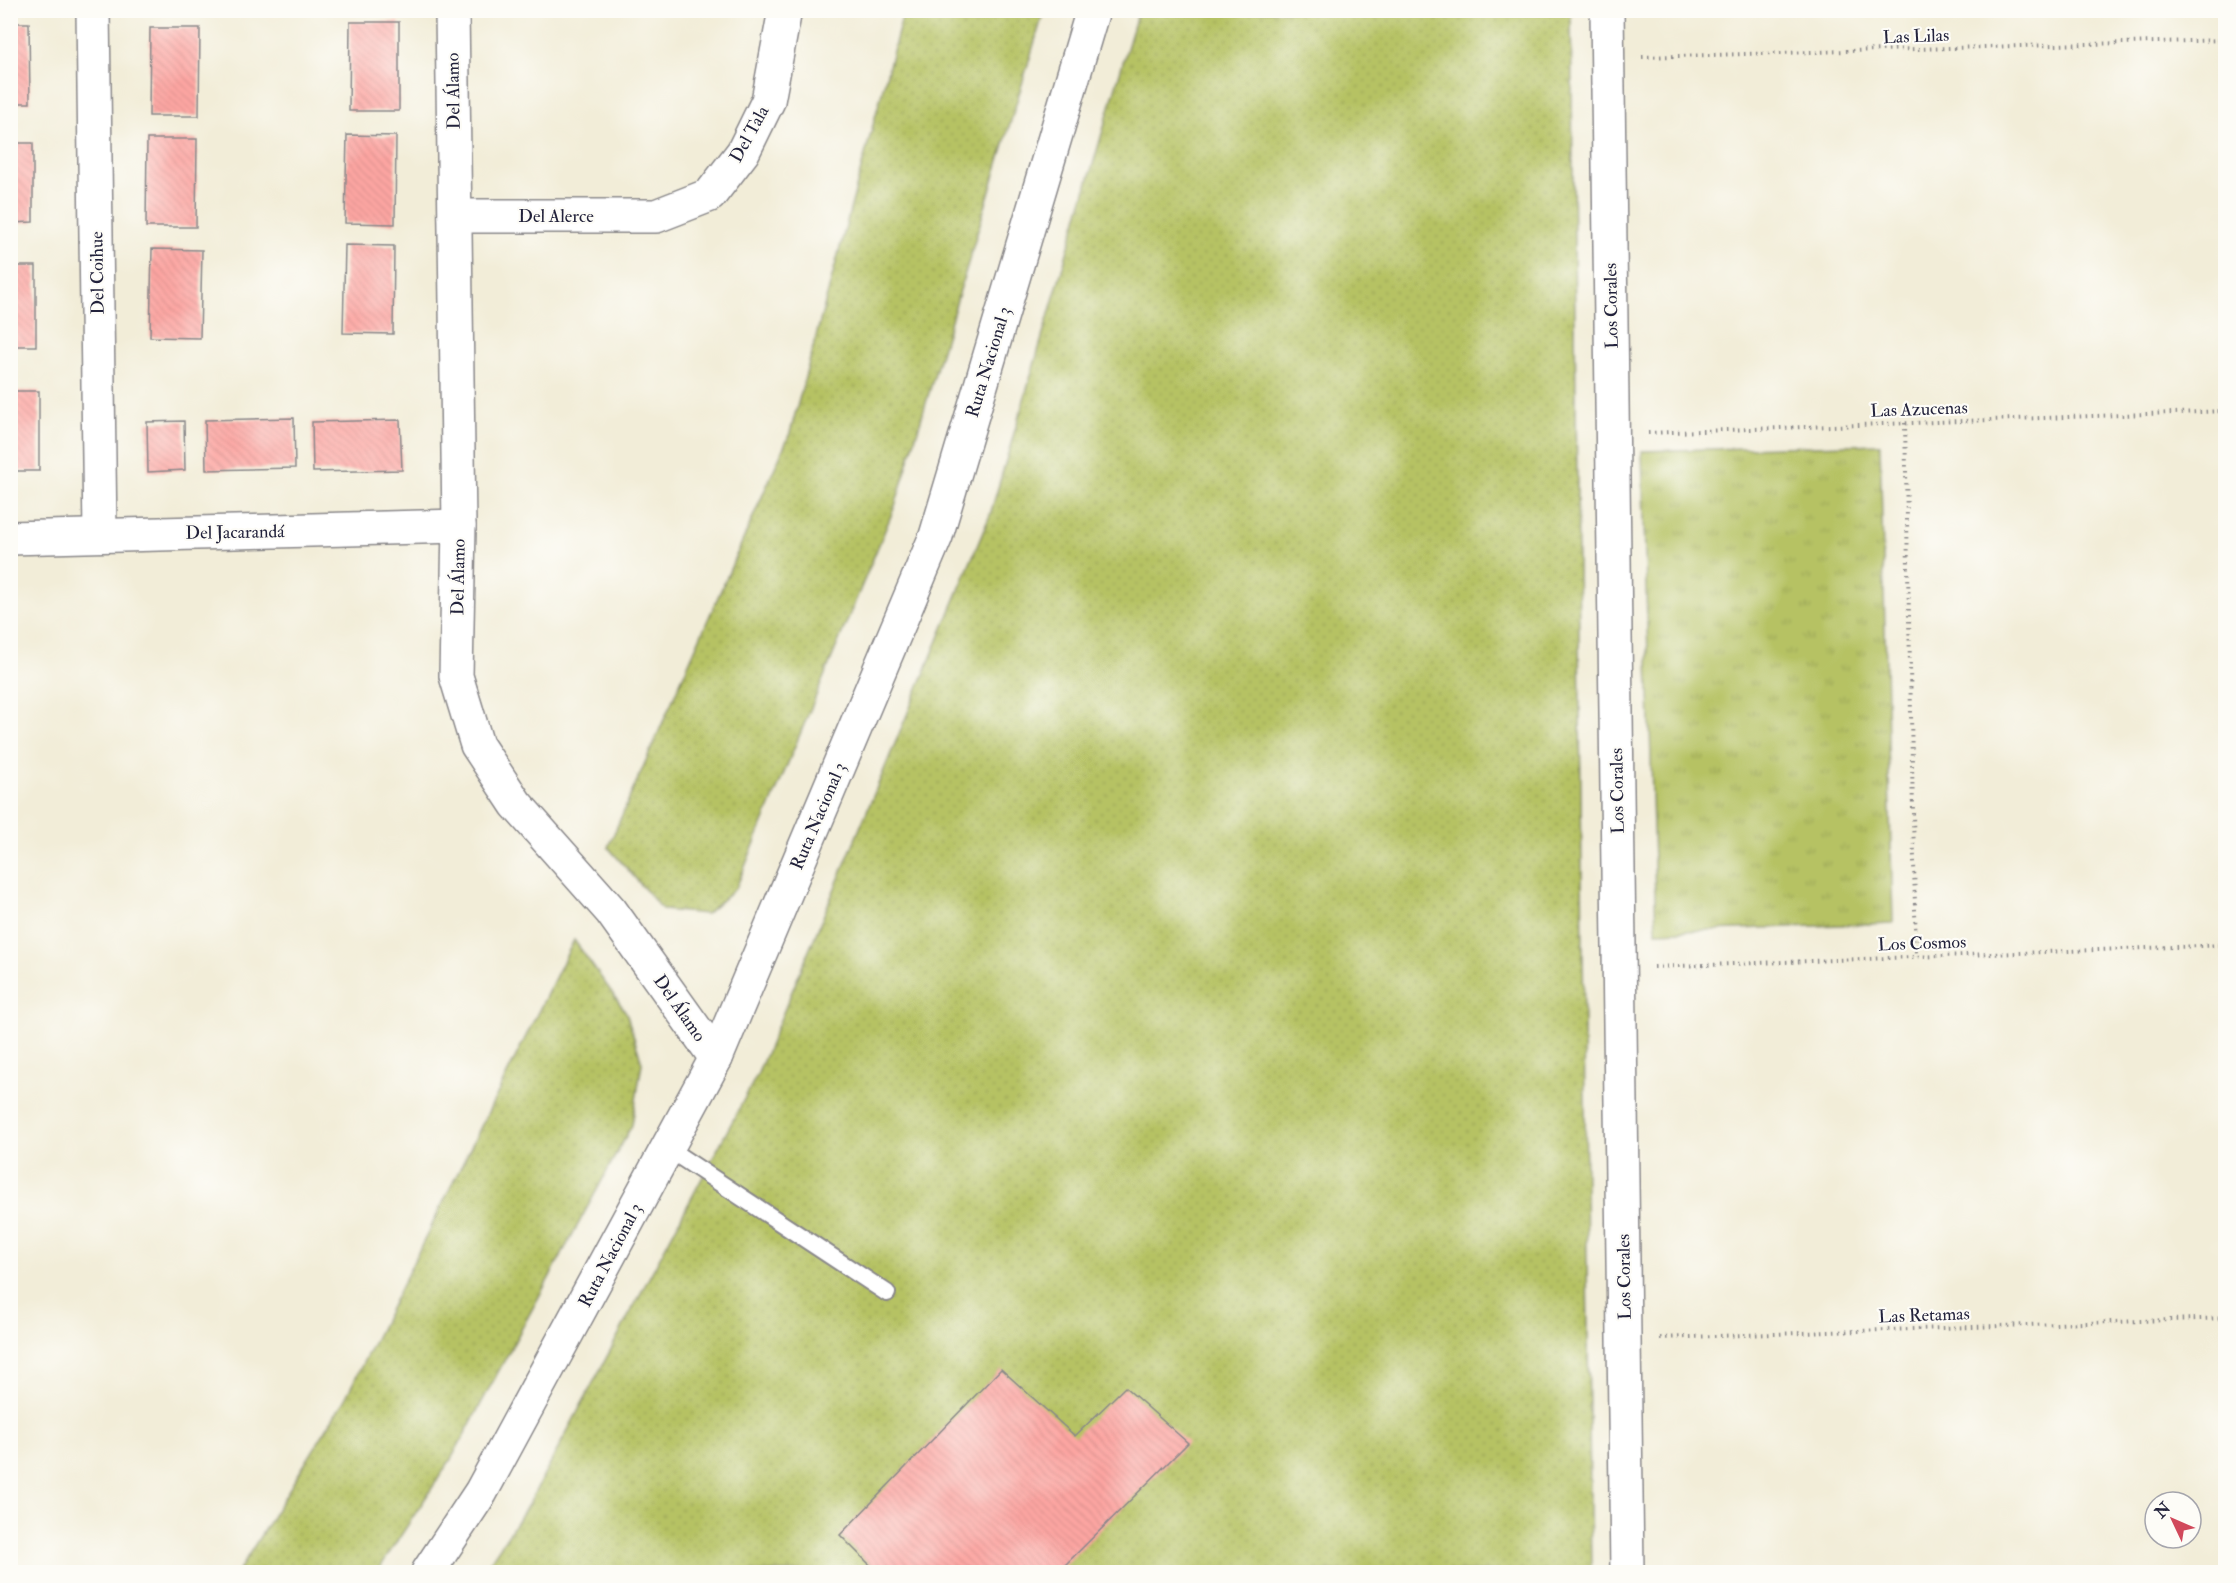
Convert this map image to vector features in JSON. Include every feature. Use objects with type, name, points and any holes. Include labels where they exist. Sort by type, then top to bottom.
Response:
[{"type":"main road","name":"Del Coihue","points":[[93,10],[100,535]]},
{"type":"main road","name":"Del Álamo","points":[[452,10],[459,526],[456,676],[477,745],[516,804],[611,911],[716,1058]]},
{"type":"main road","name":"Del Tala","points":[[657,216],[710,195],[743,152],[768,101],[785,10]]},
{"type":"main road","name":"Ruta Nacional 3","points":[[428,1572],[482,1492],[716,1058],[936,536],[1093,10]]},
{"type":"main road","name":"Los Corales","points":[[1607,10],[1627,1572]]},
{"type":"main road","name":"Del Alerce","points":[[455,216],[657,216]]},
{"type":"main road","name":"Del Jacarandá","points":[[10,537],[459,526]]},
{"type":"lane","points":[[668,1148],[887,1293]]},
{"type":"path","name":"Las Lilas","points":[[1607,58],[2226,39]]},
{"type":"path","name":"Las Azucenas","points":[[1613,435],[2226,411]]},
{"type":"path","points":[[1905,423],[1916,957]]},
{"type":"path","name":"Los Cosmos","points":[[1620,968],[2226,945]]},
{"type":"path","name":"Las Retamas","points":[[1624,1340],[2226,1318]]},
{"type":"green space","points":[[904,10],[1044,11],[895,506],[736,888],[706,914],[663,910],[608,847],[790,433]]},
{"type":"green space","points":[[1138,11],[1571,11],[1591,1572],[483,1572],[528,1505],[758,1073],[990,515]]},
{"type":"green space","points":[[1880,444],[1893,923],[1656,932],[1642,451]]},
{"type":"green space","points":[[574,940],[626,1012],[642,1063],[632,1125],[451,1459],[377,1572],[238,1572],[345,1399]]},
{"type":"building","points":[[350,22],[399,22],[399,111],[349,111]]},
{"type":"building","points":[[10,23],[29,23],[30,103],[10,103]]},
{"type":"building","points":[[150,28],[200,28],[199,116],[149,116]]},
{"type":"building","points":[[347,135],[396,136],[395,224],[345,223]]},
{"type":"building","points":[[147,139],[197,139],[196,227],[146,227]]},
{"type":"building","points":[[10,143],[33,143],[33,222],[10,223]]},
{"type":"building","points":[[345,245],[394,246],[393,334],[343,333]]},
{"type":"building","points":[[152,249],[202,250],[200,338],[150,337]]},
{"type":"building","points":[[10,266],[36,266],[36,346],[10,346]]},
{"type":"building","points":[[10,391],[39,391],[39,471],[10,471]]},
{"type":"building","points":[[294,418],[295,468],[206,470],[205,420]]},
{"type":"building","points":[[400,420],[402,470],[313,472],[312,422]]},
{"type":"building","points":[[184,421],[185,470],[148,472],[147,422]]},
{"type":"building","points":[[1001,1369],[1075,1436],[1125,1387],[1188,1443],[1058,1572],[877,1572],[840,1535]]}]
